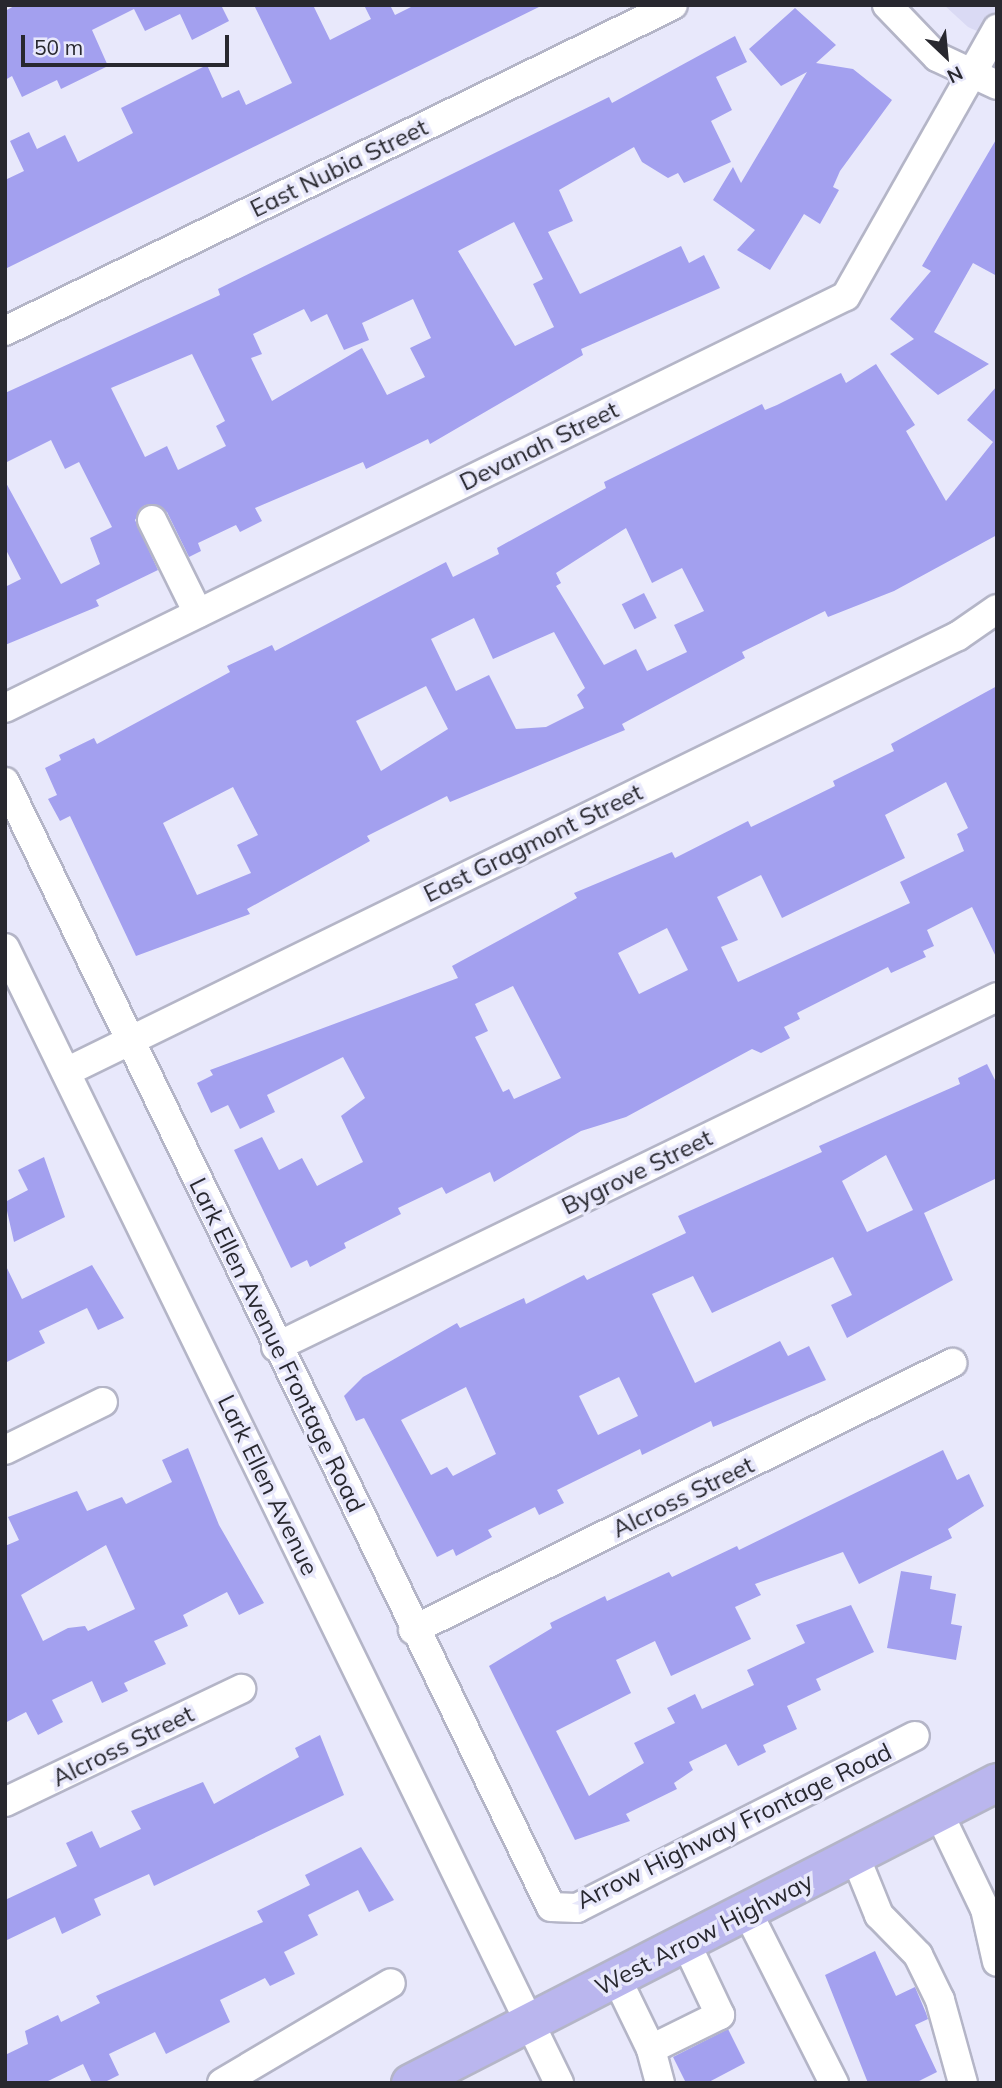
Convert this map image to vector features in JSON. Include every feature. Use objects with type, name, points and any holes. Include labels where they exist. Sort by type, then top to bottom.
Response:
[{"type":"main road","name":"West Arrow Highway","points":[[410,2083],[532,2023],[989,1786]]},
{"type":"street","name":"East Nubia Street","points":[[5,331],[673,5]]},
{"type":"street","points":[[887,5],[937,57],[969,75],[997,85]]},
{"type":"street","name":"Devanah Street","points":[[5,708],[846,296],[997,29]]},
{"type":"street","points":[[152,520],[198,613]]},
{"type":"street","name":"East Gragmont Street","points":[[66,1072],[958,636],[997,609]]},
{"type":"street","name":"Lark Ellen Avenue Frontage Road","points":[[5,782],[131,1039],[276,1347],[551,1907]]},
{"type":"street","name":"Lark Ellen Avenue","points":[[5,948],[559,2083]]},
{"type":"street","name":"Bygrove Street","points":[[276,1347],[997,997]]},
{"type":"street","name":"Alcross Street","points":[[414,1630],[952,1363]]},
{"type":"street","points":[[5,1451],[103,1402]]},
{"type":"street","name":"Alcross Street","points":[[5,1802],[241,1689]]},
{"type":"street","name":"Arrow Highway Frontage Road","points":[[551,1907],[577,1908],[915,1736]]},
{"type":"street","points":[[945,1826],[985,1909],[997,1962]]},
{"type":"street","points":[[855,1856],[879,1915],[918,1955],[940,2000],[963,2083]]},
{"type":"street","points":[[747,1911],[834,2083]]},
{"type":"street","points":[[651,2049],[720,2015],[687,1942]]},
{"type":"street","points":[[617,1979],[651,2049],[660,2083]]},
{"type":"street","points":[[222,2083],[391,1983]]},
{"type":"shaded area","points":[[944,5],[997,5],[997,40],[968,27]]},
{"type":"building","points":[[16,5],[221,5],[229,21],[192,40],[180,14],[145,31],[134,9],[92,30],[108,66],[61,89],[57,80],[22,97],[12,76],[5,80],[5,11]]},
{"type":"building","points":[[254,5],[313,5],[330,40],[371,19],[364,5],[390,5],[395,15],[415,5],[543,5],[5,269],[5,180],[24,171],[10,141],[29,132],[37,149],[65,135],[78,162],[133,133],[121,108],[207,65],[222,98],[239,90],[246,105],[292,83]]},
{"type":"building","points":[[795,8],[836,45],[816,63],[853,69],[892,100],[840,171],[833,187],[839,190],[820,224],[804,214],[770,270],[737,250],[755,230],[713,200],[733,167],[741,183],[807,72],[781,86],[749,49]]},
{"type":"building","points":[[735,36],[747,62],[716,77],[732,110],[711,121],[731,162],[684,183],[678,173],[668,178],[642,162],[634,147],[559,190],[573,221],[548,232],[580,294],[681,246],[689,263],[704,255],[720,288],[581,349],[583,355],[430,444],[428,439],[366,469],[363,462],[255,508],[262,521],[240,532],[236,525],[198,543],[201,551],[189,557],[167,512],[145,505],[135,520],[158,570],[96,600],[99,606],[5,645],[5,587],[21,579],[5,548],[5,481],[61,584],[100,564],[90,538],[112,527],[79,462],[65,469],[51,440],[5,463],[5,393],[220,295],[218,289],[609,97],[612,103]],"holes":[[[514,222],[543,279],[533,284],[554,327],[515,346],[458,251]],[[413,299],[431,338],[410,348],[425,377],[387,395],[362,348],[272,401],[251,358],[262,354],[253,334],[304,309],[311,322],[327,314],[344,350],[369,340],[362,323]],[[192,354],[225,421],[216,426],[226,446],[178,470],[167,446],[145,457],[111,388]]]},
{"type":"building","points":[[997,138],[997,276],[973,263],[934,332],[989,364],[938,395],[890,354],[914,339],[890,319],[931,271],[922,266]]},
{"type":"building","points":[[876,364],[915,425],[906,431],[946,501],[993,442],[967,420],[997,386],[997,535],[894,591],[828,617],[825,611],[742,652],[745,658],[622,724],[625,730],[450,802],[447,796],[367,836],[370,841],[247,909],[250,914],[136,956],[70,816],[60,821],[48,799],[57,795],[45,768],[61,760],[59,755],[94,738],[97,744],[230,672],[227,666],[272,645],[275,651],[446,562],[453,577],[499,554],[497,548],[606,488],[604,482],[762,404],[765,410],[841,373],[846,383]],"holes":[[[626,528],[652,583],[682,568],[704,611],[674,625],[687,652],[647,671],[636,649],[604,665],[556,586],[561,583],[556,573]],[[474,618],[493,659],[554,632],[585,688],[577,695],[584,708],[546,727],[516,729],[489,675],[456,691],[431,639]],[[426,686],[448,729],[381,771],[356,721]],[[233,787],[258,835],[237,845],[251,873],[197,895],[163,823]]]},
{"type":"building","points":[[644,593],[657,618],[634,629],[622,604]]},
{"type":"building","points":[[997,686],[997,959],[972,907],[927,930],[934,946],[923,951],[926,957],[891,973],[888,967],[797,1013],[800,1019],[784,1027],[790,1038],[761,1053],[752,1049],[626,1117],[581,1131],[494,1182],[490,1172],[446,1194],[442,1187],[398,1208],[401,1214],[344,1243],[346,1248],[310,1267],[307,1260],[291,1268],[234,1150],[262,1137],[279,1170],[302,1158],[317,1186],[363,1162],[341,1116],[365,1098],[343,1057],[267,1095],[275,1112],[240,1129],[228,1105],[211,1113],[197,1083],[213,1075],[210,1070],[458,978],[452,966],[577,898],[574,893],[672,852],[675,858],[748,821],[751,827],[835,786],[833,781],[894,751],[891,744]],"holes":[[[946,782],[968,828],[957,834],[964,851],[900,882],[910,903],[738,982],[721,947],[738,940],[717,897],[761,875],[782,918],[905,858],[885,815]],[[667,928],[688,970],[639,994],[618,953]],[[513,986],[561,1078],[514,1099],[509,1089],[503,1092],[475,1037],[488,1031],[475,1004]]]},
{"type":"building","points":[[987,1064],[997,1084],[997,1178],[924,1213],[953,1280],[847,1338],[831,1305],[852,1295],[833,1257],[712,1313],[693,1276],[652,1294],[695,1383],[780,1341],[788,1356],[809,1346],[826,1380],[713,1427],[711,1421],[642,1455],[640,1449],[557,1490],[564,1503],[539,1515],[535,1507],[488,1530],[492,1537],[456,1556],[453,1549],[437,1557],[364,1418],[356,1421],[344,1396],[363,1377],[457,1323],[460,1328],[524,1298],[526,1304],[584,1275],[587,1280],[686,1233],[678,1216],[822,1152],[819,1146],[960,1084],[958,1078]],"holes":[[[886,1155],[913,1210],[867,1232],[842,1181]],[[619,1377],[638,1416],[598,1435],[579,1396]],[[466,1387],[496,1454],[453,1476],[447,1467],[431,1475],[401,1420]]]},
{"type":"building","points":[[44,1157],[65,1217],[14,1242],[5,1202],[28,1190],[18,1170]]},
{"type":"building","points":[[5,1264],[22,1299],[92,1265],[124,1318],[98,1330],[87,1308],[39,1331],[45,1343],[5,1363]]},
{"type":"building","points":[[188,1448],[219,1525],[264,1603],[239,1615],[227,1592],[183,1615],[188,1626],[154,1641],[166,1664],[124,1683],[128,1691],[102,1703],[92,1681],[52,1700],[63,1722],[38,1735],[26,1712],[5,1723],[5,1546],[19,1540],[8,1517],[77,1491],[87,1511],[122,1497],[126,1504],[172,1482],[162,1460]],"holes":[[[106,1545],[135,1609],[88,1631],[85,1626],[68,1628],[43,1641],[21,1595]]]},
{"type":"building","points":[[943,1450],[957,1480],[969,1474],[984,1506],[948,1529],[952,1538],[859,1584],[843,1552],[755,1584],[761,1595],[735,1607],[751,1639],[671,1676],[655,1641],[616,1660],[631,1693],[556,1731],[589,1796],[644,1763],[634,1743],[675,1723],[667,1708],[695,1694],[702,1709],[754,1685],[747,1670],[805,1643],[796,1625],[851,1605],[874,1652],[816,1679],[821,1690],[787,1706],[797,1729],[763,1745],[766,1752],[738,1766],[726,1744],[689,1762],[693,1770],[674,1783],[677,1789],[626,1814],[630,1821],[575,1840],[489,1666],[552,1628],[550,1623],[605,1596],[607,1601],[669,1572],[672,1577],[737,1546],[739,1550]]},
{"type":"building","points":[[901,1571],[932,1576],[930,1589],[956,1594],[951,1624],[962,1626],[956,1660],[887,1648]]},
{"type":"building","points":[[320,1735],[344,1795],[154,1886],[149,1874],[94,1899],[101,1915],[62,1934],[55,1917],[5,1941],[5,1900],[77,1866],[66,1843],[92,1831],[100,1848],[141,1829],[131,1811],[203,1782],[214,1804],[299,1757],[295,1748]]},
{"type":"building","points":[[361,1847],[394,1900],[369,1912],[358,1890],[308,1915],[318,1935],[284,1952],[295,1974],[270,1986],[265,1978],[220,2000],[230,2022],[166,2054],[155,2032],[109,2054],[119,2075],[103,2083],[92,2083],[83,2064],[44,2083],[5,2083],[5,2055],[28,2044],[25,2031],[58,2015],[61,2022],[100,2003],[96,1996],[263,1922],[257,1911],[310,1885],[305,1875]]},
{"type":"building","points":[[875,1951],[896,1996],[915,1987],[928,2019],[915,2025],[937,2072],[915,2083],[868,2083],[825,1975]]},
{"type":"building","points":[[728,2029],[745,2063],[707,2083],[686,2083],[673,2057]]}]
